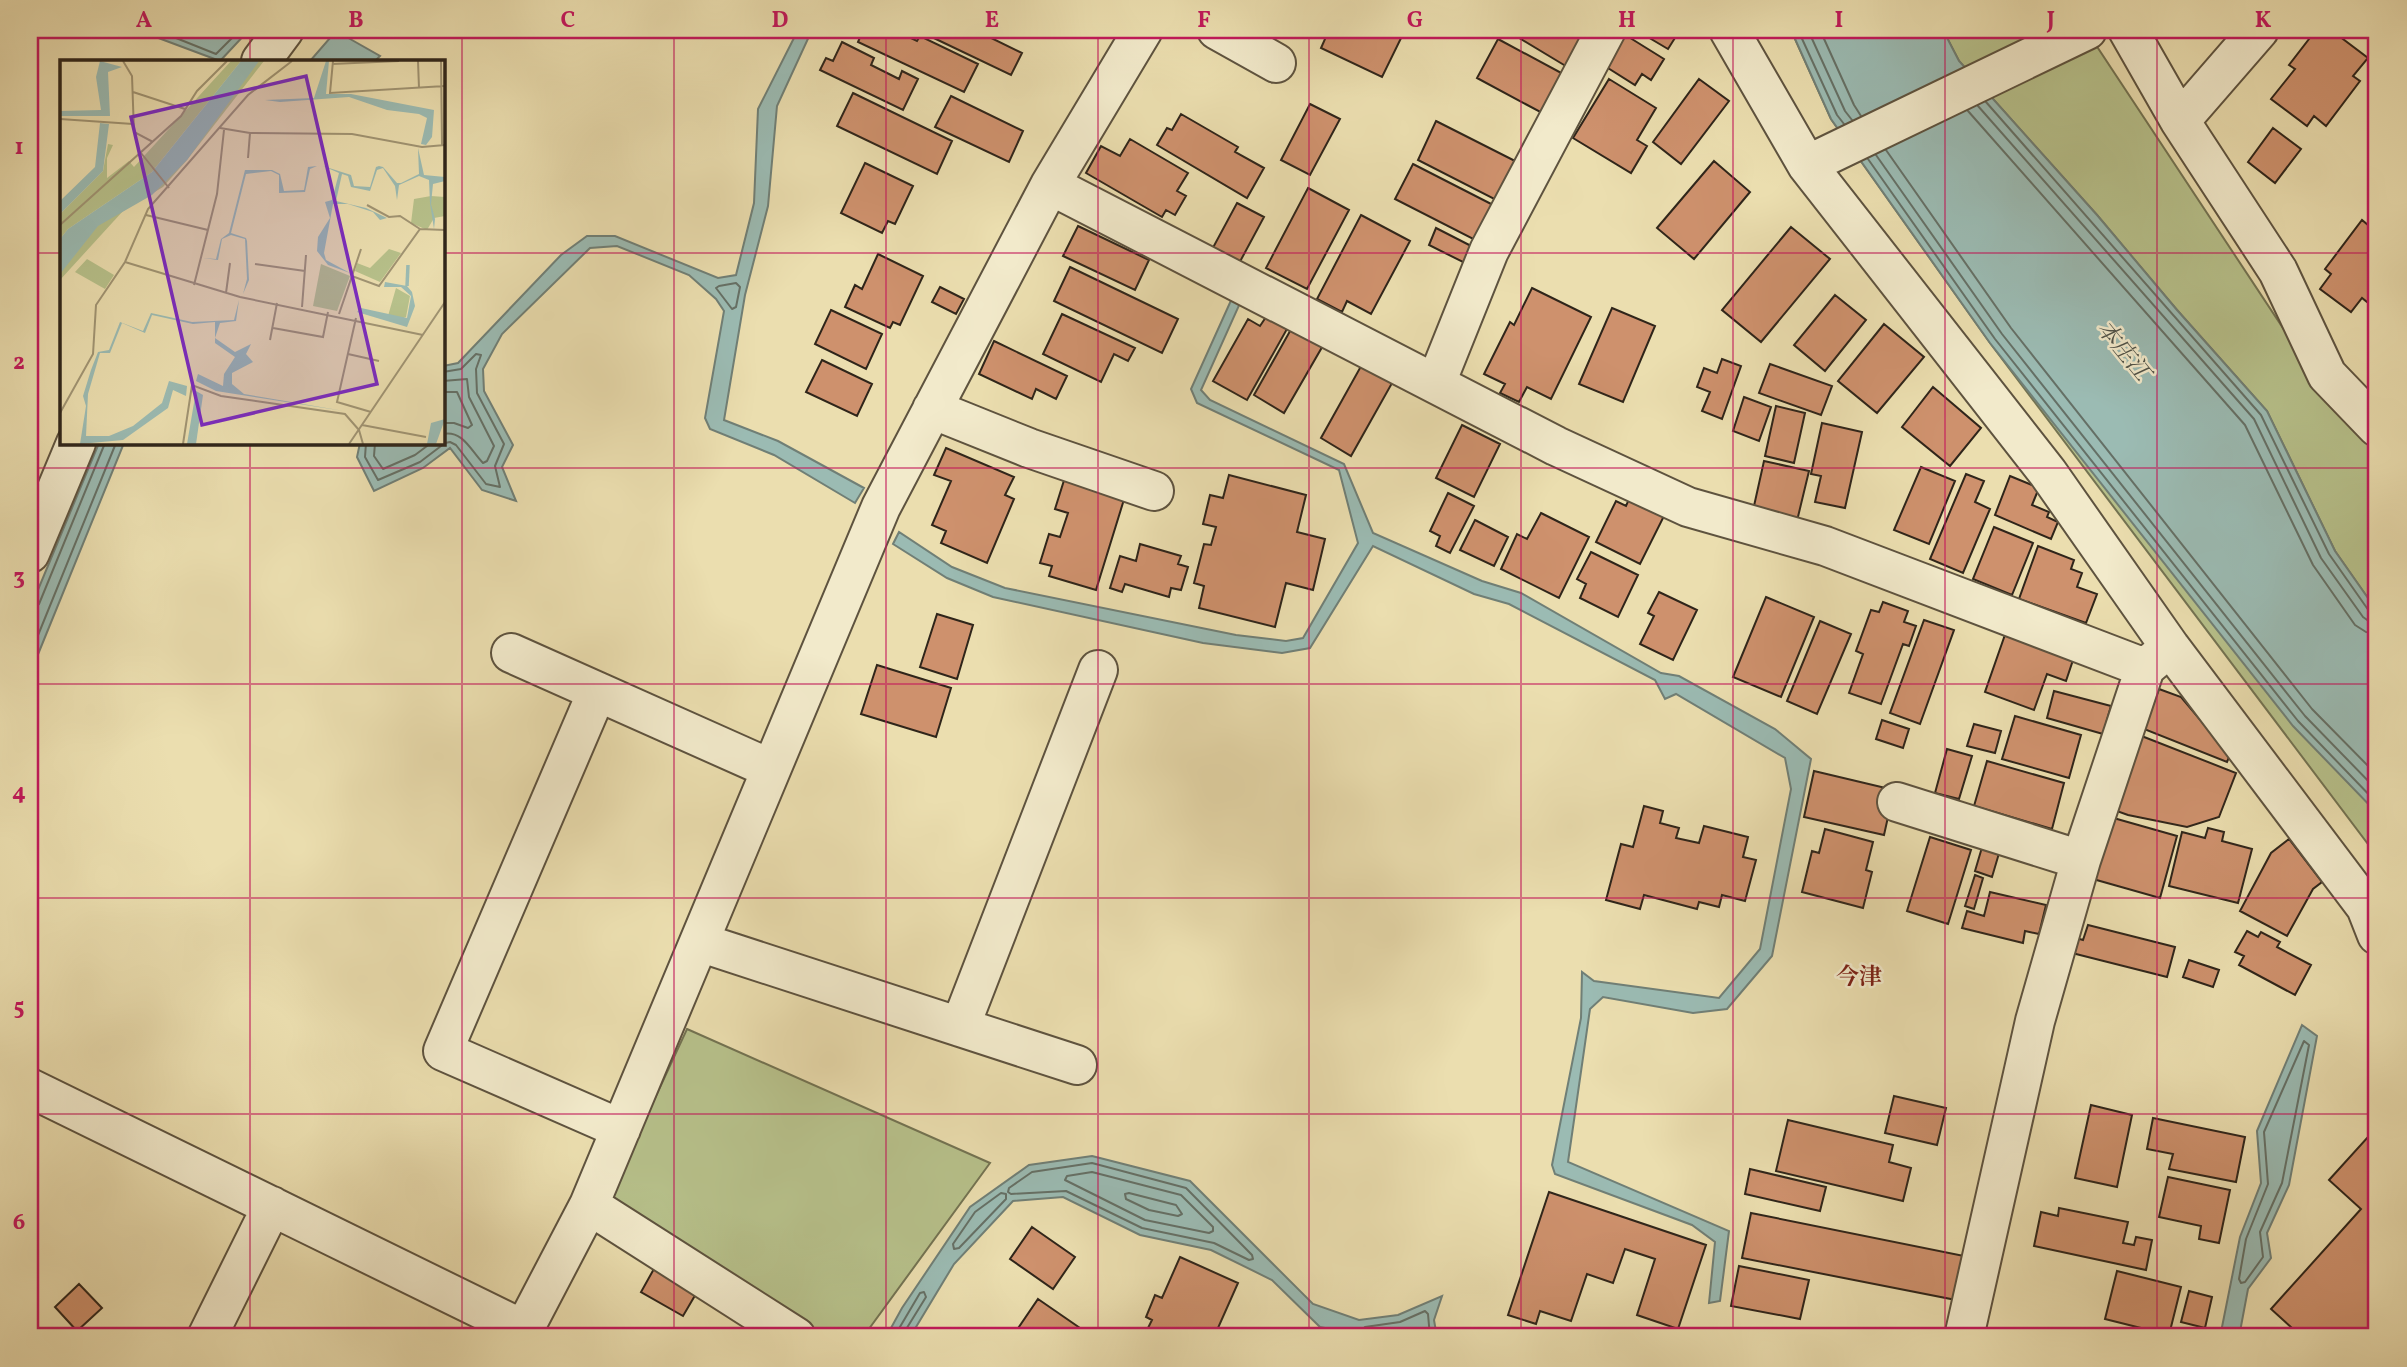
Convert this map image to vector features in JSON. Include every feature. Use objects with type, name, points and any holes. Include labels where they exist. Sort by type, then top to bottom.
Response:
[{"type":"street","points":[[262,60],[284,30]]},
{"type":"street","points":[[30,1088],[272,1206],[522,1334],[589,1205],[881,507],[1049,185],[1143,30]]},
{"type":"street","points":[[1217,30],[1276,63]]},
{"type":"street","points":[[1436,383],[1489,251],[1606,30]]},
{"type":"street","points":[[1729,30],[1812,163],[2048,473],[2157,657],[2366,907],[2377,935]]},
{"type":"street","points":[[1812,163],[2087,30]]},
{"type":"street","points":[[2128,30],[2180,121],[2278,271],[2327,374],[2375,419]]},
{"type":"street","points":[[2180,121],[2259,30]]},
{"type":"street","points":[[1049,185],[1556,446],[1688,507],[1825,546],[2157,657]]},
{"type":"street","points":[[932,409],[1029,448],[1154,491]]},
{"type":"street","points":[[30,553],[76,444]]},
{"type":"street","points":[[511,653],[771,769]]},
{"type":"street","points":[[1964,1337],[2035,1021],[2081,860],[2157,657]]},
{"type":"street","points":[[960,1027],[1098,670]]},
{"type":"street","points":[[597,692],[443,1051],[621,1129]]},
{"type":"street","points":[[1897,802],[2081,860]]},
{"type":"street","points":[[699,942],[1077,1065]]},
{"type":"street","points":[[589,1205],[796,1337]]},
{"type":"street","points":[[207,1337],[272,1206]]},
{"type":"green space","points":[[1791,30],[2377,780],[2377,856],[1990,343],[1831,119]]},
{"type":"green space","points":[[1943,30],[2086,30],[2318,381],[2377,444],[2377,611],[2335,551],[2267,411],[1959,61]]},
{"type":"green space","points":[[687,1029],[990,1163],[863,1337],[823,1337],[610,1195]]},
{"type":"water","points":[[137,30],[249,30],[221,60]]},
{"type":"water","points":[[798,30],[812,30],[777,106],[768,206],[745,295],[724,420],[778,441],[864,488],[855,503],[774,455],[710,429],[705,418],[724,311],[716,299],[689,275],[617,246],[590,248],[502,334],[483,369],[484,391],[513,445],[502,467],[516,501],[482,490],[450,448],[423,468],[374,491],[357,457],[360,444],[444,444],[444,366],[458,363],[561,255],[587,236],[615,236],[718,278],[736,275],[754,203],[758,109]]},
{"type":"water","name":"本庄江","points":[[1791,30],[1943,30],[1959,61],[2267,411],[2335,551],[2377,611],[2377,813],[2293,726],[1990,343],[1831,119]]},
{"type":"water","points":[[336,31],[380,56],[376,60],[311,60]]},
{"type":"water","points":[[1233,296],[1241,301],[1201,390],[1210,400],[1344,464],[1373,533],[1482,581],[1521,593],[1661,673],[1679,676],[1775,729],[1811,759],[1772,956],[1727,1009],[1693,1013],[1603,997],[1590,1009],[1568,1162],[1729,1231],[1720,1301],[1709,1303],[1715,1242],[1692,1225],[1555,1174],[1552,1165],[1581,1018],[1582,972],[1594,981],[1719,998],[1760,949],[1791,789],[1785,758],[1676,694],[1665,699],[1655,680],[1509,604],[1474,594],[1373,546],[1310,648],[1282,653],[1203,643],[993,597],[947,578],[893,544],[899,532],[952,567],[1005,588],[1236,635],[1286,641],[1303,638],[1358,543],[1339,470],[1197,403],[1191,389]]},
{"type":"water","points":[[99,444],[124,444],[30,674],[30,609]]},
{"type":"water","points":[[2302,1025],[2317,1036],[2289,1185],[2267,1233],[2271,1258],[2248,1289],[2239,1337],[2220,1337],[2240,1237],[2261,1183],[2257,1131]]},
{"type":"water","points":[[1092,1156],[1190,1181],[1313,1304],[1359,1320],[1398,1315],[1442,1296],[1434,1320],[1437,1337],[1371,1337],[1320,1327],[1272,1280],[1211,1250],[1140,1235],[1063,1197],[1013,1201],[954,1264],[910,1337],[886,1337],[902,1308],[970,1207],[1029,1165]]},
{"type":"building","points":[[863,30],[894,30],[917,41],[920,36],[978,64],[964,92],[858,42]]},
{"type":"building","points":[[917,30],[975,30],[1022,53],[1011,75]]},
{"type":"building","points":[[1329,30],[1405,30],[1382,77],[1321,48]]},
{"type":"building","points":[[1506,30],[1592,30],[1569,68]]},
{"type":"building","points":[[1636,30],[1680,30],[1668,49]]},
{"type":"building","points":[[2316,30],[2331,30],[2368,58],[2353,76],[2360,81],[2326,126],[2314,116],[2307,126],[2271,99],[2295,69],[2289,65]]},
{"type":"building","points":[[1619,31],[1664,59],[1651,80],[1642,74],[1635,85],[1600,63]]},
{"type":"building","points":[[1498,39],[1565,75],[1544,114],[1477,78]]},
{"type":"building","points":[[842,42],[874,58],[871,65],[899,79],[902,71],[918,79],[903,110],[820,70],[826,58],[833,61]]},
{"type":"building","points":[[1609,79],[1656,108],[1637,140],[1647,146],[1631,173],[1573,138]]},
{"type":"building","points":[[1699,79],[1729,101],[1681,164],[1653,142]]},
{"type":"building","points":[[853,93],[952,141],[937,174],[837,126]]},
{"type":"building","points":[[951,96],[1023,131],[1009,162],[935,127]]},
{"type":"building","points":[[1310,104],[1340,119],[1310,175],[1281,160]]},
{"type":"building","points":[[1181,114],[1238,147],[1235,152],[1264,168],[1247,198],[1157,145],[1167,128],[1172,130]]},
{"type":"building","points":[[1436,121],[1523,165],[1504,204],[1418,160]]},
{"type":"building","points":[[2273,128],[2301,149],[2275,183],[2248,162]]},
{"type":"building","points":[[1130,139],[1188,173],[1177,191],[1186,196],[1175,215],[1166,210],[1162,217],[1086,173],[1101,146],[1120,156]]},
{"type":"building","points":[[1714,161],[1750,192],[1694,259],[1657,228]]},
{"type":"building","points":[[865,163],[913,186],[895,224],[888,221],[882,233],[841,213]]},
{"type":"building","points":[[1413,164],[1501,209],[1483,244],[1395,199]]},
{"type":"building","points":[[1308,188],[1349,210],[1307,289],[1266,268]]},
{"type":"building","points":[[1237,203],[1264,217],[1236,269],[1209,255]]},
{"type":"building","points":[[2376,214],[2377,299],[2372,306],[2362,298],[2351,312],[2320,289],[2331,274],[2325,269],[2362,220],[2368,225]]},
{"type":"building","points":[[1361,215],[1410,241],[1371,314],[1347,301],[1342,312],[1317,299]]},
{"type":"building","points":[[1078,226],[1149,260],[1135,290],[1063,256]]},
{"type":"building","points":[[1791,227],[1830,259],[1761,342],[1722,310]]},
{"type":"building","points":[[1436,228],[1481,251],[1473,267],[1429,245]]},
{"type":"building","points":[[878,254],[923,276],[900,325],[893,322],[890,328],[845,307],[855,285],[862,289]]},
{"type":"building","points":[[1070,267],[1178,319],[1162,353],[1054,301]]},
{"type":"building","points":[[940,287],[964,299],[956,314],[932,302]]},
{"type":"building","points":[[1532,288],[1591,317],[1551,399],[1527,387],[1519,402],[1500,393],[1505,384],[1484,374],[1510,322],[1514,325]]},
{"type":"building","points":[[1835,295],[1866,320],[1825,371],[1794,345]]},
{"type":"building","points":[[1612,308],[1655,326],[1623,402],[1579,384]]},
{"type":"building","points":[[831,310],[882,334],[866,369],[815,344]]},
{"type":"building","points":[[1062,314],[1135,348],[1128,361],[1114,354],[1101,382],[1043,354]]},
{"type":"building","points":[[1266,317],[1287,329],[1247,400],[1213,381],[1248,319],[1260,326]]},
{"type":"building","points":[[1294,324],[1325,342],[1284,413],[1254,395]]},
{"type":"building","points":[[1884,324],[1924,357],[1877,413],[1838,381]]},
{"type":"building","points":[[994,341],[1067,376],[1056,399],[1036,389],[1032,399],[979,374]]},
{"type":"building","points":[[1365,359],[1396,376],[1351,456],[1321,438]]},
{"type":"building","points":[[1722,359],[1741,366],[1722,419],[1702,411],[1710,392],[1697,387],[1704,368],[1717,373]]},
{"type":"building","points":[[822,360],[872,384],[857,416],[806,392]]},
{"type":"building","points":[[1770,364],[1832,386],[1821,415],[1759,393]]},
{"type":"building","points":[[1933,387],[1981,428],[1950,466],[1902,427]]},
{"type":"building","points":[[1744,397],[1771,407],[1759,441],[1733,431]]},
{"type":"building","points":[[1776,406],[1805,413],[1794,463],[1765,456]]},
{"type":"building","points":[[1822,423],[1862,432],[1845,508],[1815,502],[1821,476],[1811,474]]},
{"type":"building","points":[[1462,425],[1500,444],[1474,497],[1436,478]]},
{"type":"building","points":[[946,448],[1014,477],[1005,495],[1014,499],[987,563],[941,543],[946,531],[932,525],[951,481],[934,475]]},
{"type":"building","points":[[1764,461],[1809,471],[1796,525],[1752,515]]},
{"type":"building","points":[[1921,467],[1955,481],[1929,544],[1894,530]]},
{"type":"building","points":[[1066,474],[1126,493],[1096,590],[1049,576],[1052,566],[1040,563],[1049,534],[1060,537],[1068,513],[1055,509]]},
{"type":"building","points":[[1966,474],[1984,481],[1975,502],[1990,509],[1963,573],[1930,559]]},
{"type":"building","points":[[1229,475],[1306,495],[1297,532],[1325,539],[1313,590],[1286,583],[1275,627],[1199,608],[1204,586],[1194,583],[1204,544],[1211,545],[1216,527],[1203,524],[1210,495],[1223,498]]},
{"type":"building","points":[[2010,476],[2039,488],[2032,505],[2049,512],[2047,517],[2058,522],[2051,539],[1995,515]]},
{"type":"building","points":[[1448,493],[1474,506],[1450,553],[1436,546],[1440,536],[1430,531]]},
{"type":"building","points":[[1630,497],[1665,514],[1640,564],[1596,542],[1616,501],[1626,506]]},
{"type":"building","points":[[1541,513],[1589,537],[1559,598],[1501,569],[1517,534],[1527,539]]},
{"type":"building","points":[[1475,520],[1508,537],[1494,566],[1460,550]]},
{"type":"building","points":[[1994,527],[2033,543],[2012,595],[1973,579]]},
{"type":"building","points":[[1140,544],[1181,556],[1178,564],[1188,567],[1181,590],[1171,588],[1169,597],[1125,584],[1122,592],[1110,588],[1120,556],[1136,561]]},
{"type":"building","points":[[2038,546],[2074,560],[2071,569],[2082,573],[2077,587],[2097,594],[2086,623],[2019,599]]},
{"type":"building","points":[[1591,552],[1638,575],[1618,617],[1580,598],[1586,584],[1577,579]]},
{"type":"building","points":[[1659,592],[1697,610],[1673,660],[1640,644],[1654,616],[1648,613]]},
{"type":"building","points":[[1766,597],[1814,617],[1781,697],[1733,677]]},
{"type":"building","points":[[1883,602],[1908,611],[1904,622],[1916,626],[1909,646],[1903,644],[1881,704],[1849,693],[1863,654],[1856,651],[1871,610],[1879,612]]},
{"type":"building","points":[[937,614],[973,625],[957,679],[920,667]]},
{"type":"building","points":[[1924,620],[1954,630],[1920,724],[1890,713]]},
{"type":"building","points":[[1820,621],[1851,634],[1817,714],[1787,701]]},
{"type":"building","points":[[2007,629],[2075,654],[2066,681],[2047,674],[2034,710],[1985,692]]},
{"type":"building","points":[[877,665],[951,688],[936,737],[861,714]]},
{"type":"building","points":[[2159,689],[2181,697],[2230,755],[2227,762],[2144,729]]},
{"type":"building","points":[[2054,691],[2111,706],[2103,734],[2047,718]]},
{"type":"building","points":[[2015,716],[2081,735],[2069,778],[2002,759]]},
{"type":"building","points":[[1882,720],[1909,729],[1903,748],[1876,739]]},
{"type":"building","points":[[1974,724],[2001,731],[1995,753],[1967,746]]},
{"type":"building","points":[[2139,735],[2236,773],[2219,817],[2187,827],[2111,809]]},
{"type":"building","points":[[1947,749],[1972,756],[1959,799],[1935,793]]},
{"type":"building","points":[[1987,761],[2064,783],[2052,829],[1974,806]]},
{"type":"building","points":[[1814,771],[1894,790],[1884,835],[1804,817]]},
{"type":"building","points":[[1644,806],[1663,811],[1660,823],[1679,828],[1676,838],[1699,843],[1704,826],[1748,837],[1743,857],[1756,860],[1745,901],[1722,895],[1719,907],[1699,902],[1697,909],[1644,895],[1640,909],[1606,900],[1621,844],[1633,847]]},
{"type":"building","points":[[2110,817],[2177,836],[2160,898],[2093,879]]},
{"type":"building","points":[[2208,828],[2224,832],[2222,841],[2252,849],[2238,903],[2169,886],[2182,832],[2205,838]]},
{"type":"building","points":[[1825,829],[1873,842],[1866,870],[1872,872],[1863,908],[1802,892],[1812,851],[1819,853]]},
{"type":"building","points":[[1930,837],[1971,850],[1948,924],[1907,911]]},
{"type":"building","points":[[2289,839],[2322,882],[2313,889],[2287,936],[2240,911],[2271,853]]},
{"type":"building","points":[[1983,844],[2000,850],[1992,877],[1975,871]]},
{"type":"building","points":[[1975,875],[1983,878],[1974,909],[1965,906]]},
{"type":"building","points":[[1990,892],[2046,905],[2039,934],[2025,931],[2023,943],[1962,928],[1967,911],[1984,916]]},
{"type":"building","points":[[2088,925],[2175,947],[2167,977],[2072,953],[2076,938],[2083,940]]},
{"type":"building","points":[[2247,931],[2258,937],[2261,932],[2280,942],[2277,947],[2311,965],[2295,995],[2239,965],[2244,956],[2235,952]]},
{"type":"building","points":[[2189,960],[2219,970],[2213,987],[2183,977]]},
{"type":"building","points":[[1894,1096],[1946,1108],[1937,1145],[1885,1133]]},
{"type":"building","points":[[2091,1105],[2132,1115],[2117,1187],[2075,1178]]},
{"type":"building","points":[[2153,1118],[2245,1137],[2236,1182],[2169,1169],[2173,1154],[2147,1149]]},
{"type":"building","points":[[1788,1120],[1893,1145],[1889,1162],[1911,1168],[1903,1201],[1776,1171]]},
{"type":"building","points":[[2377,1127],[2377,1337],[2302,1337],[2271,1309],[2361,1209],[2329,1180]]},
{"type":"building","points":[[1750,1169],[1826,1187],[1820,1211],[1745,1194]]},
{"type":"building","points":[[2168,1177],[2230,1190],[2219,1243],[2199,1239],[2201,1226],[2159,1217]]},
{"type":"building","points":[[1549,1192],[1706,1245],[1678,1329],[1637,1315],[1655,1259],[1625,1249],[1613,1283],[1587,1274],[1571,1321],[1540,1311],[1536,1324],[1508,1315]]},
{"type":"building","points":[[2059,1208],[2128,1222],[2123,1243],[2134,1245],[2136,1237],[2152,1240],[2146,1270],[2034,1246],[2041,1212],[2058,1216]]},
{"type":"building","points":[[1751,1213],[1964,1256],[1956,1300],[1742,1258]]},
{"type":"building","points":[[1032,1227],[1075,1257],[1053,1289],[1010,1259]]},
{"type":"building","points":[[1180,1257],[1238,1283],[1214,1337],[1158,1337],[1146,1332],[1152,1320],[1146,1317],[1155,1295],[1162,1298]]},
{"type":"building","points":[[1739,1266],[1809,1280],[1800,1319],[1731,1306]]},
{"type":"building","points":[[655,1267],[697,1292],[683,1316],[641,1292]]},
{"type":"building","points":[[2117,1271],[2181,1287],[2169,1335],[2105,1319]]},
{"type":"building","points":[[79,1284],[102,1308],[77,1331],[55,1307]]},
{"type":"building","points":[[2189,1291],[2212,1297],[2205,1328],[2181,1322]]},
{"type":"building","points":[[1038,1299],[1093,1337],[1012,1337]]},
{"type":"district","name":"今津","points":[[1859,976]]}]
